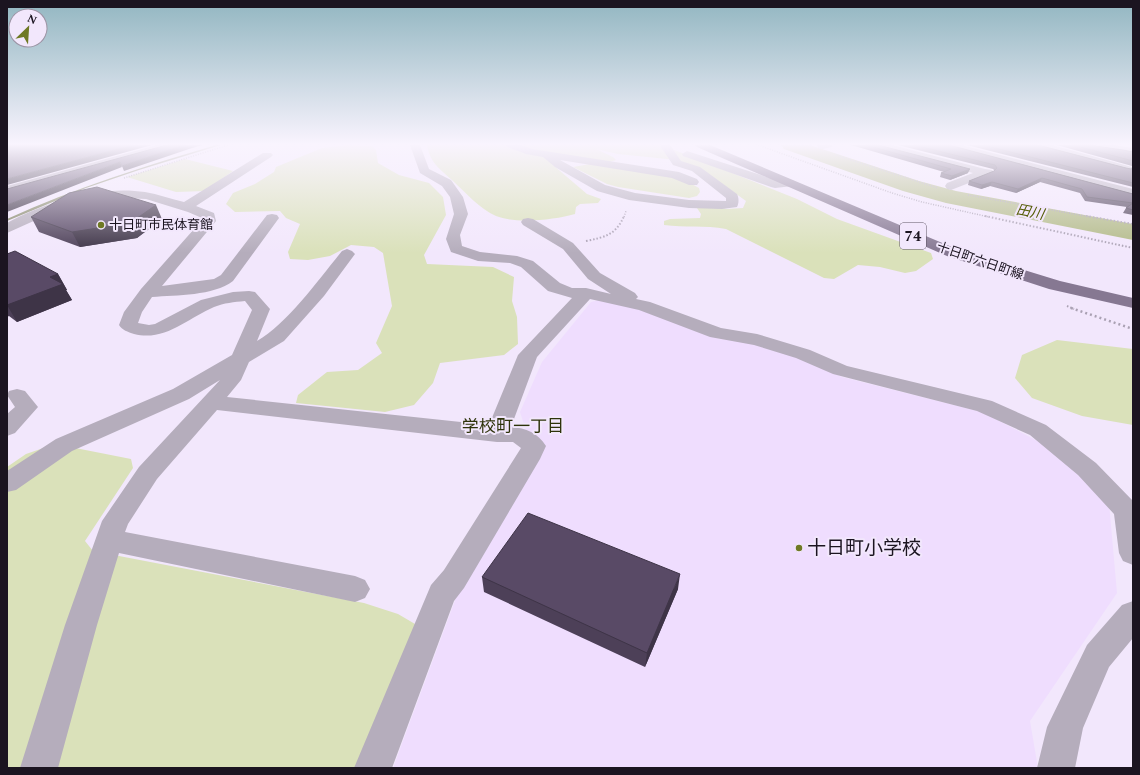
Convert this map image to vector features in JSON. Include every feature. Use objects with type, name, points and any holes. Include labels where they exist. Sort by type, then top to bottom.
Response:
[{"type":"main road","name":"十日町六日町線","points":[[785,181],[953,253],[1006,271],[1055,285],[1133,303]]},
{"type":"street","points":[[9,197],[50,181]]},
{"type":"street","points":[[185,207],[226,181]]},
{"type":"street","points":[[445,181],[456,192],[461,213],[452,241],[456,249],[478,256],[512,259],[527,264],[554,287],[570,293],[586,293],[644,306],[717,333],[757,340],[803,354],[840,370],[984,406],[1038,430],[1086,468],[1127,511],[1133,553]]},
{"type":"street","points":[[589,181],[601,188],[634,197],[690,204],[732,204],[732,197],[712,181]]},
{"type":"street","points":[[690,204],[707,193],[701,186],[692,181]]},
{"type":"street","points":[[767,181],[775,184],[789,183]]},
{"type":"street","points":[[951,186],[964,181]]},
{"type":"street","points":[[1087,181],[1133,193]]},
{"type":"street","points":[[1094,183],[1098,181]]},
{"type":"street","points":[[7,229],[50,206],[99,196],[132,194],[143,195],[200,211],[209,216],[209,221],[147,293],[133,312],[128,325],[138,330],[152,330],[166,326],[180,320],[205,305],[224,297],[249,296],[261,309],[231,380],[148,473],[115,521],[81,625],[38,768]]},
{"type":"street","points":[[31,203],[50,206]]},
{"type":"street","points":[[147,293],[211,286],[220,283],[228,278],[272,218]]},
{"type":"street","points":[[528,222],[568,246],[594,276],[644,306]]},
{"type":"street","points":[[7,483],[64,445],[181,394],[277,337],[318,292],[347,254]]},
{"type":"street","points":[[497,434],[528,355],[586,293]]},
{"type":"street","points":[[7,428],[27,407],[10,395]]},
{"type":"street","points":[[210,402],[497,434],[514,434],[525,437],[534,446],[528,459],[454,579],[442,594],[373,768]]},
{"type":"street","points":[[109,540],[355,589]]},
{"type":"street","points":[[1056,768],[1065,727],[1098,656],[1133,615]]},
{"type":"path","points":[[857,181],[892,194],[922,202],[1133,248]]},
{"type":"path","points":[[568,246],[607,236],[617,230],[626,211],[622,206]]},
{"type":"shaded area","name":"十日町小学校","points":[[603,299],[665,316],[719,339],[756,342],[798,356],[842,377],[982,412],[1045,445],[1109,503],[1117,593],[1030,721],[1038,768],[393,768],[456,598],[535,459],[520,412],[542,362],[591,302]]},
{"type":"green space","points":[[141,181],[219,181],[205,191],[176,192]]},
{"type":"green space","points":[[259,181],[422,181],[429,183],[443,197],[446,215],[424,255],[427,264],[493,267],[514,277],[512,301],[517,317],[518,344],[504,355],[440,363],[433,383],[414,405],[385,412],[296,403],[298,395],[327,372],[358,370],[382,353],[376,343],[392,306],[383,253],[374,247],[351,245],[330,256],[308,260],[290,259],[288,252],[300,224],[286,218],[280,211],[235,212],[226,204],[233,193]]},
{"type":"green space","points":[[453,181],[572,181],[587,194],[601,199],[598,203],[580,204],[576,207],[575,214],[557,218],[535,220],[514,220],[496,216],[479,205]]},
{"type":"green space","points":[[601,181],[687,181],[699,188],[700,192],[697,196],[689,198],[607,184]]},
{"type":"green space","points":[[718,181],[752,181],[797,199],[837,219],[931,253],[933,259],[916,271],[905,273],[880,267],[858,265],[834,279],[824,278],[726,229],[664,225],[664,221],[670,219],[700,218],[701,214],[695,205],[701,204],[727,209],[743,208],[746,201]]},
{"type":"green space","points":[[1057,340],[1133,349],[1133,425],[1082,416],[1032,398],[1015,378],[1022,355]]},
{"type":"green space","points":[[55,444],[131,459],[133,468],[85,541],[93,551],[364,603],[398,614],[427,631],[373,768],[7,768],[7,467],[26,454]]},
{"type":"building","points":[[35,181],[70,181],[7,205],[7,189]]},
{"type":"building","points":[[970,181],[1035,181],[1018,189],[992,182],[982,185]]},
{"type":"building","points":[[1054,181],[1085,181],[1133,194],[1133,203],[1087,197],[1082,189]]},
{"type":"building","points":[[97,187],[156,205],[130,223],[72,232],[31,217],[69,193]]},
{"type":"building","points":[[1133,203],[1133,210],[1126,208]]},
{"type":"building","points":[[15,251],[58,274],[50,277],[63,284],[7,305],[7,254]]},
{"type":"building","points":[[528,513],[680,574],[647,653],[482,577]]},
{"type":"waterway","points":[[7,220],[32,208],[105,181]]},
{"type":"waterway","name":"田川","points":[[897,181],[954,198],[1133,232]]},
{"type":"place","name":"十日町市民体育館","points":[[101,225]]},
{"type":"place","name":"十日町小学校","points":[[799,548]]},
{"type":"district","name":"学校町一丁目","points":[[513,427]]}]
